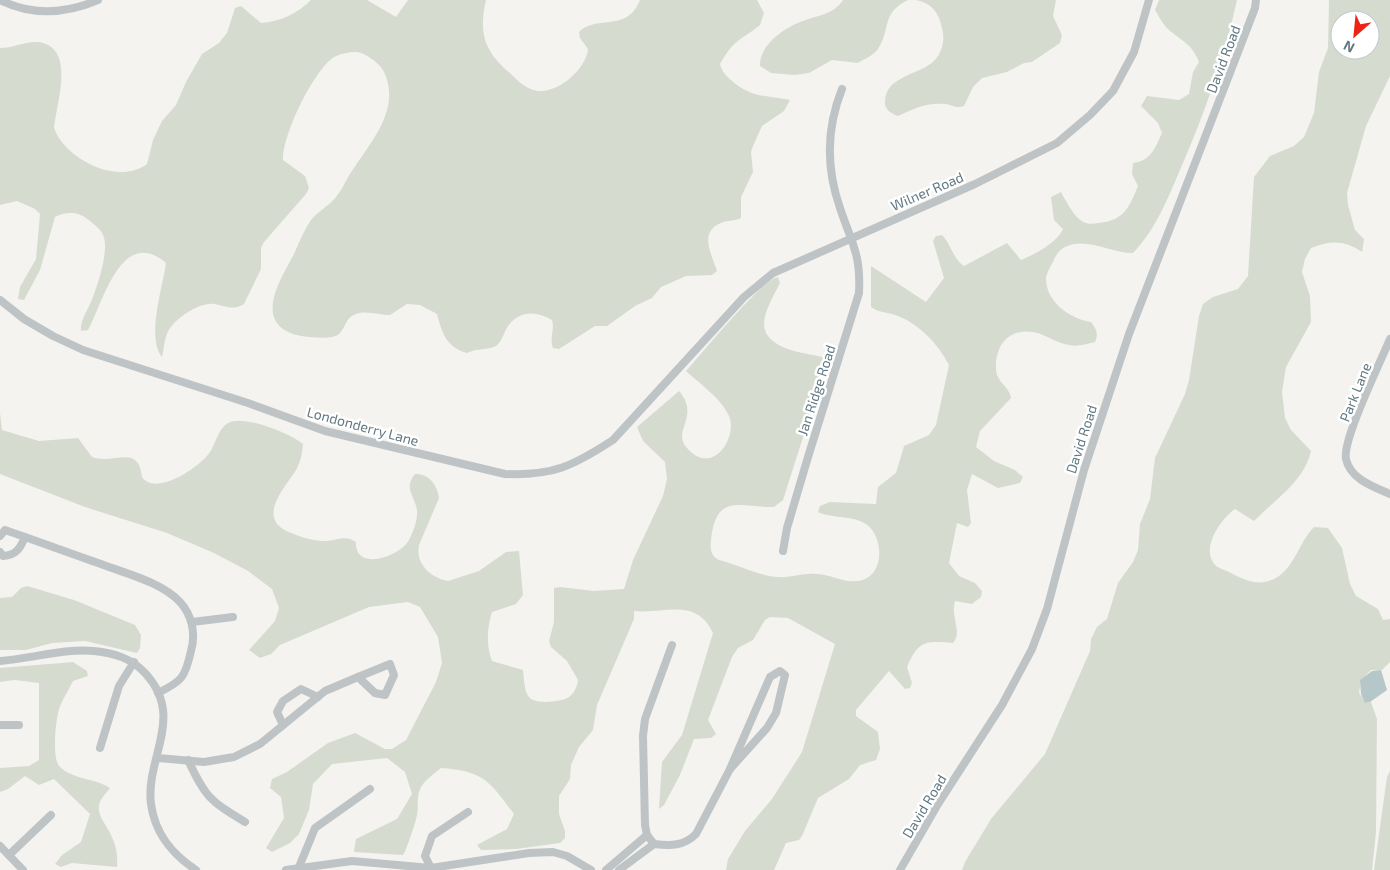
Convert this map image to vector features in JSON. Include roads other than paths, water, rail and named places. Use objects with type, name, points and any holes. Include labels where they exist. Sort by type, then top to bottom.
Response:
[{"type":"street","points":[[0,0],[11,6],[36,11],[61,12],[98,0]]},
{"type":"street","name":"Wilner Road","points":[[676,372],[744,297],[773,272],[975,184],[1057,143],[1090,115],[1113,91],[1134,52],[1149,0]]},
{"type":"street","name":"David Road","points":[[900,870],[938,804],[1007,698],[1032,649],[1047,609],[1084,470],[1128,334],[1232,70],[1255,8],[1256,0]]},
{"type":"street","name":"Jan Ridge Road","points":[[783,551],[787,528],[859,293],[860,273],[857,250],[840,208],[830,169],[830,124],[842,89]]},
{"type":"street","name":"Londonderry Lane","points":[[0,300],[24,319],[52,336],[83,350],[250,404],[325,431],[505,474],[534,475],[561,468],[590,455],[612,440],[676,372]]},
{"type":"street","name":"Park Lane","points":[[1390,339],[1360,409],[1346,455],[1352,472],[1368,485],[1390,494]]},
{"type":"street","points":[[0,536],[4,530],[128,574],[164,590],[180,602],[192,622],[194,643],[184,674],[179,682],[158,693]]},
{"type":"street","points":[[0,552],[3,556],[13,555],[20,548],[26,537]]},
{"type":"street","points":[[192,622],[233,617]]},
{"type":"street","points":[[654,844],[647,835],[643,787],[642,736],[645,719],[672,645]]},
{"type":"street","points":[[0,661],[92,650],[115,654],[134,662],[150,679],[158,693],[164,717],[151,788],[153,816],[160,833],[170,849],[196,870]]},
{"type":"street","points":[[100,748],[119,686],[134,662]]},
{"type":"street","points":[[158,758],[204,762],[234,757],[260,744],[325,691],[358,676],[390,664],[394,675],[385,694],[375,693],[358,676]]},
{"type":"street","points":[[619,870],[654,844],[671,846],[688,842],[696,834],[730,768],[770,677],[780,671],[786,675],[776,713],[756,743],[730,768]]},
{"type":"street","points":[[283,725],[277,712],[283,700],[301,689],[318,697]]},
{"type":"street","points":[[0,725],[19,725]]},
{"type":"street","points":[[188,760],[201,788],[212,802],[245,822]]},
{"type":"street","points":[[299,867],[309,840],[320,822],[370,789]]},
{"type":"street","points":[[430,869],[425,856],[432,836],[468,812]]},
{"type":"street","points":[[9,855],[51,815]]},
{"type":"street","points":[[606,870],[647,835]]},
{"type":"street","points":[[0,846],[23,870]]},
{"type":"street","points":[[286,870],[352,861],[430,869],[529,853],[553,852],[567,856],[591,870]]}]
